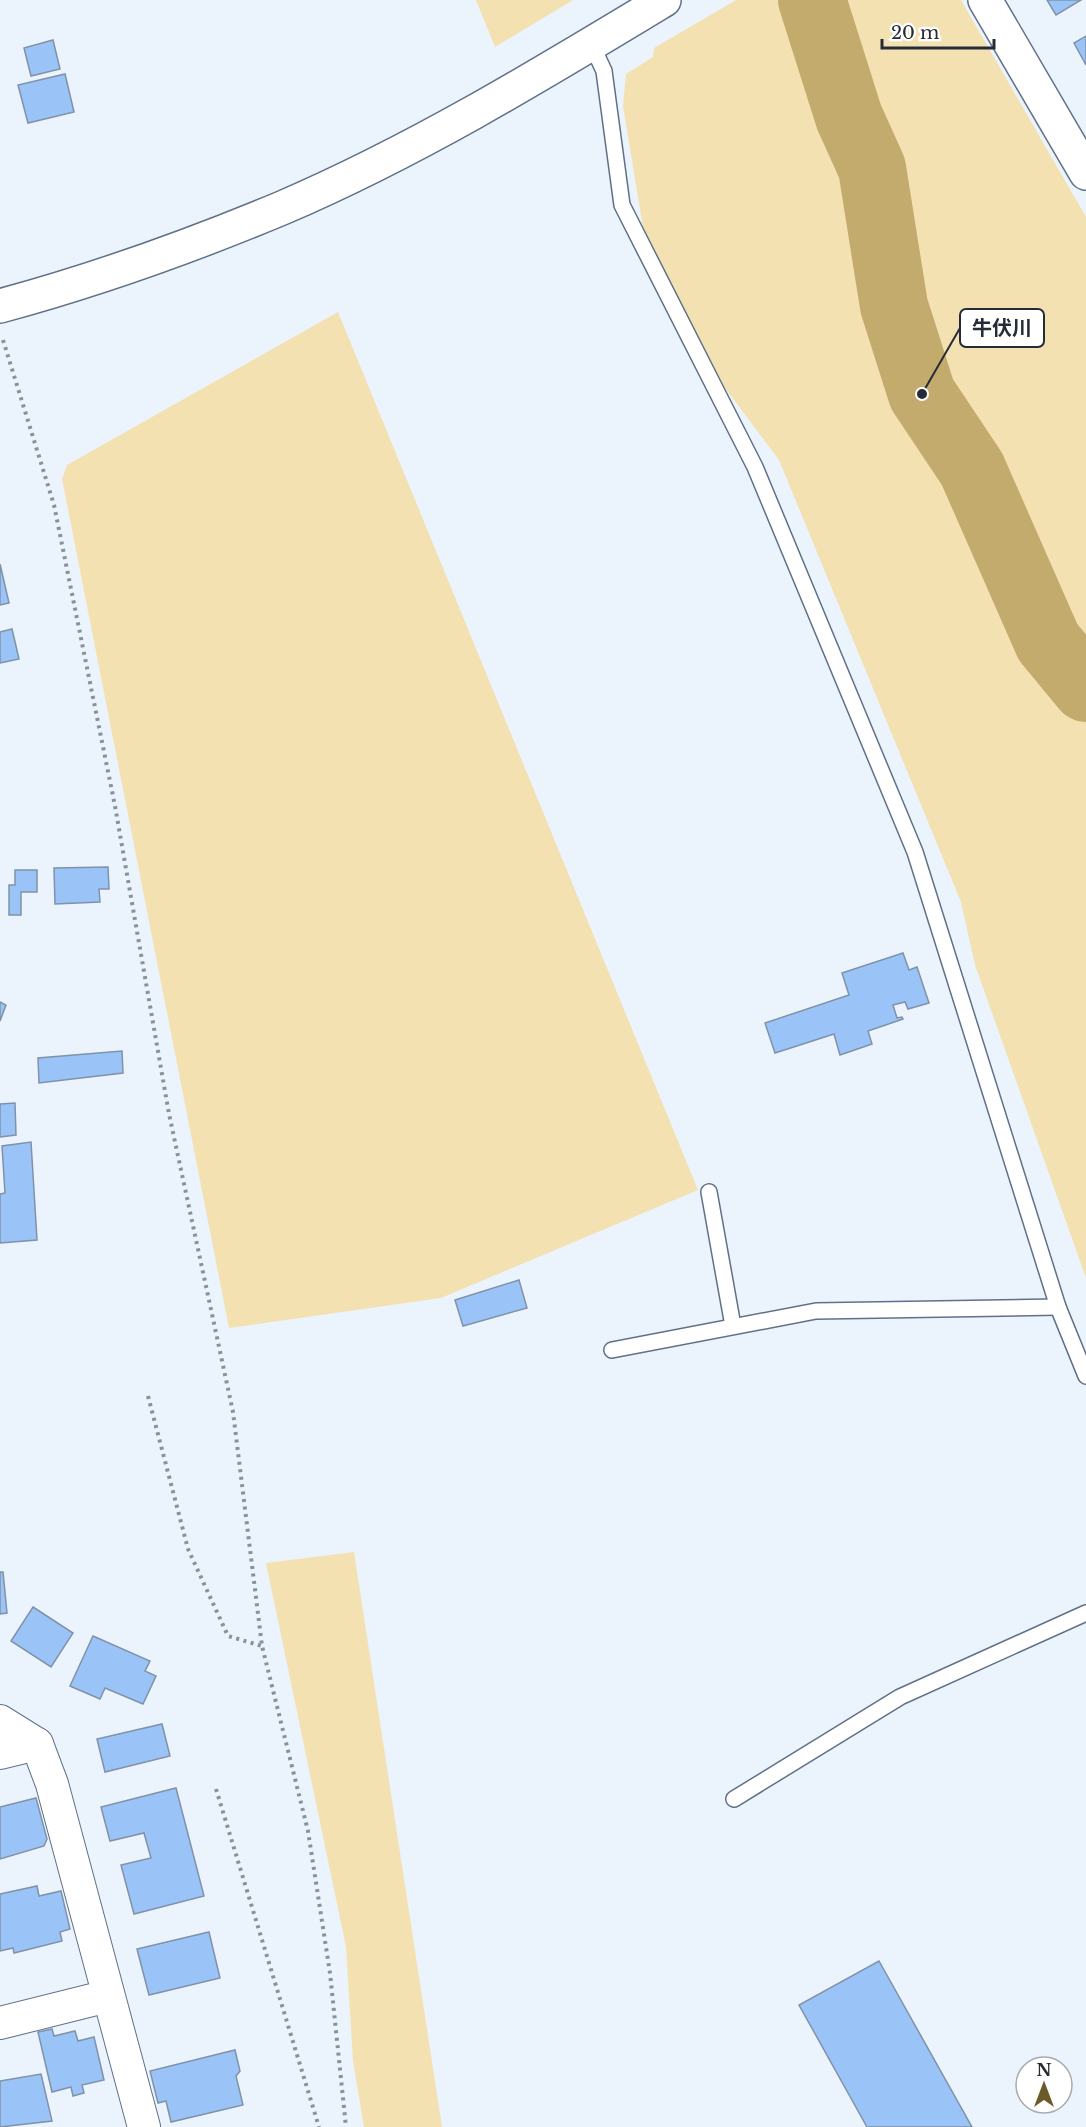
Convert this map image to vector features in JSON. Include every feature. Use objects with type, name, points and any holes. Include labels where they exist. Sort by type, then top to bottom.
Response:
[{"type":"street","points":[[0,306],[50,292],[183,246],[283,208],[346,178],[507,94],[664,0]]},
{"type":"street","points":[[985,0],[1086,173]]},
{"type":"street","points":[[0,1721],[37,1744],[52,1784],[144,2127]]},
{"type":"street","points":[[0,1753],[37,1744]]},
{"type":"street","points":[[0,2023],[108,1996]]},
{"type":"lane","points":[[597,40],[604,71],[622,205],[755,467],[915,852],[1058,1306],[1086,1376]]},
{"type":"lane","points":[[709,1192],[733,1326]]},
{"type":"lane","points":[[612,1350],[816,1311],[1058,1306]]},
{"type":"lane","points":[[734,1799],[900,1697],[1086,1613]]},
{"type":"path","points":[[0,331],[51,492],[86,654],[138,932],[169,1114],[233,1412],[262,1646],[308,1831],[330,1972],[346,2127]]},
{"type":"path","points":[[148,1396],[188,1549],[228,1636],[262,1646]]},
{"type":"path","points":[[216,1789],[319,2127]]},
{"type":"shaded area","points":[[476,0],[573,0],[495,47]]},
{"type":"shaded area","points":[[736,0],[961,0],[1086,217],[1086,1278],[975,965],[961,902],[779,460],[701,356],[647,252],[623,106],[626,74],[653,57],[654,48]]},
{"type":"shaded area","points":[[338,312],[698,1190],[441,1298],[229,1328],[62,479],[67,465]]},
{"type":"shaded area","points":[[354,1552],[442,2127],[364,2127],[353,2061],[346,1947],[266,1563]]},
{"type":"building","points":[[1047,0],[1081,0],[1056,15]]},
{"type":"building","points":[[1086,36],[1086,65],[1074,43]]},
{"type":"building","points":[[53,40],[60,69],[31,76],[24,48]]},
{"type":"building","points":[[65,74],[74,112],[28,123],[18,85]]},
{"type":"building","points":[[0,564],[9,603],[0,605]]},
{"type":"building","points":[[12,629],[19,659],[0,663],[0,632]]},
{"type":"building","points":[[108,867],[109,889],[99,889],[100,902],[55,904],[54,868]]},
{"type":"building","points":[[15,870],[37,870],[37,892],[21,892],[21,915],[9,915],[9,885],[15,885]]},
{"type":"building","points":[[903,953],[909,970],[917,967],[929,1003],[908,1009],[905,1002],[893,1005],[897,1018],[902,1017],[903,1019],[868,1031],[872,1044],[840,1055],[834,1034],[775,1053],[765,1023],[849,995],[842,973]]},
{"type":"building","points":[[0,1002],[6,1005],[0,1021]]},
{"type":"building","points":[[122,1051],[123,1073],[39,1083],[38,1058]]},
{"type":"building","points":[[15,1103],[16,1135],[0,1137],[0,1104]]},
{"type":"building","points":[[31,1142],[37,1240],[0,1243],[0,1194],[5,1193],[2,1146]]},
{"type":"building","points":[[519,1280],[527,1308],[463,1326],[455,1300]]},
{"type":"building","points":[[0,1572],[3,1572],[7,1613],[0,1614]]},
{"type":"building","points":[[33,1607],[73,1633],[51,1667],[11,1641]]},
{"type":"building","points":[[93,1636],[150,1661],[145,1671],[156,1676],[143,1704],[105,1688],[100,1699],[70,1686]]},
{"type":"building","points":[[162,1724],[170,1756],[105,1772],[97,1739]]},
{"type":"building","points":[[176,1788],[204,1896],[134,1914],[121,1865],[151,1858],[144,1833],[110,1841],[101,1807]]},
{"type":"building","points":[[36,1798],[47,1839],[44,1846],[0,1859],[0,1807]]},
{"type":"building","points":[[37,1886],[39,1896],[61,1891],[70,1929],[60,1932],[62,1941],[14,1953],[13,1948],[0,1951],[0,1894]]},
{"type":"building","points":[[209,1932],[220,1978],[149,1995],[137,1949]]},
{"type":"building","points":[[879,1961],[972,2127],[867,2127],[799,2005]]},
{"type":"building","points":[[52,2029],[54,2036],[75,2031],[78,2041],[94,2037],[104,2080],[82,2085],[84,2093],[73,2096],[71,2087],[52,2092],[38,2032]]},
{"type":"building","points":[[235,2050],[240,2071],[236,2076],[243,2105],[171,2122],[166,2101],[158,2103],[150,2071]]},
{"type":"building","points":[[41,2074],[52,2121],[0,2127],[0,2081]]},
{"type":"waterway","points":[[812,0],[849,117],[872,168],[894,306],[922,394],[972,469],[1048,642],[1086,688]]},
{"type":"place","name":"牛伏川","points":[[922,394]]}]
